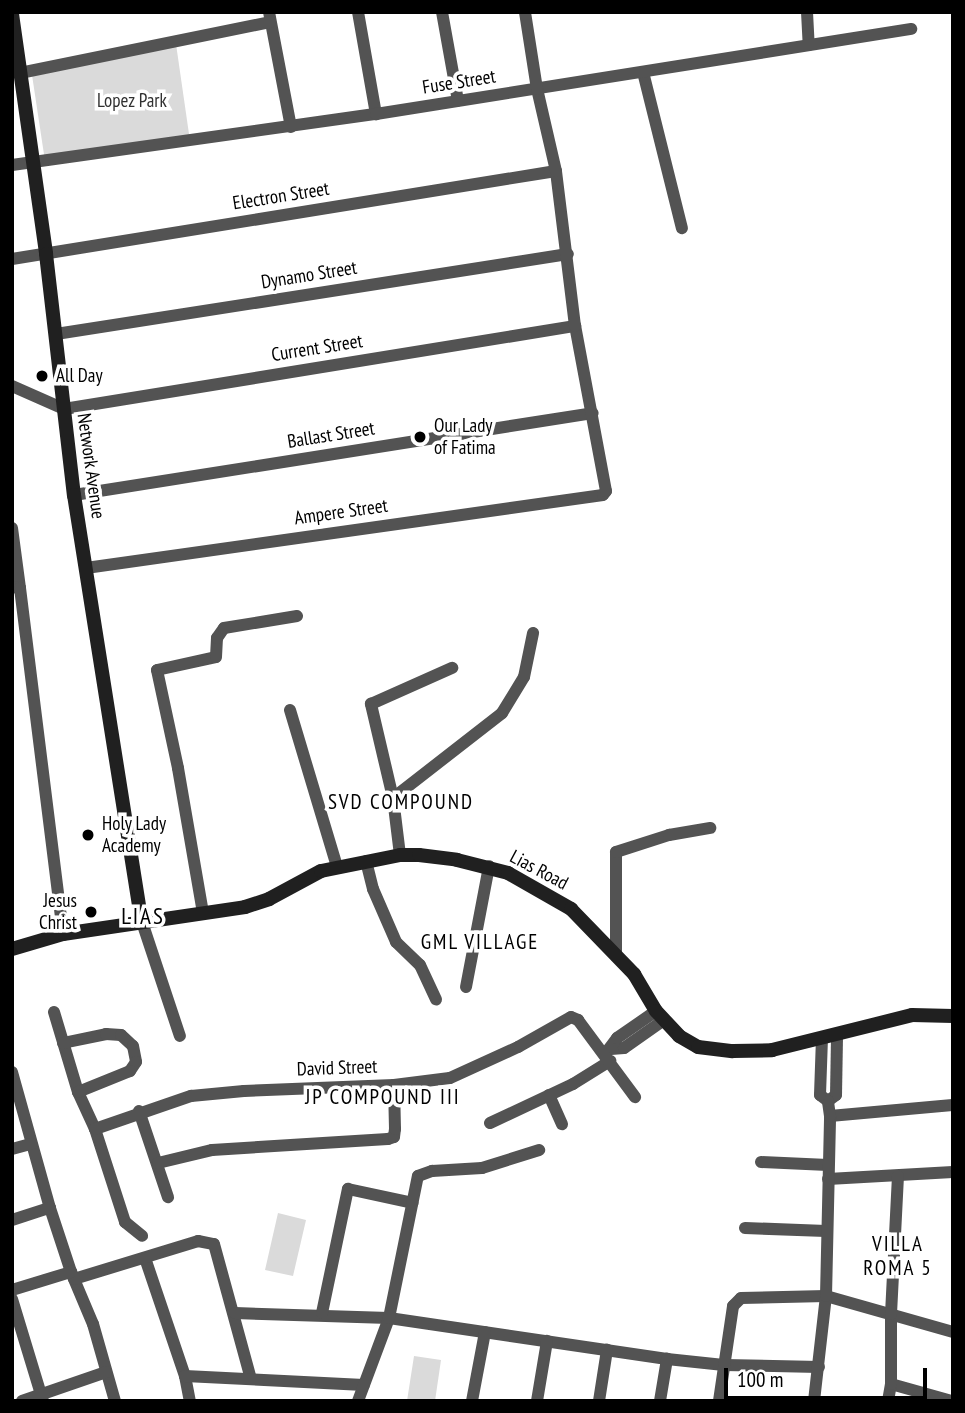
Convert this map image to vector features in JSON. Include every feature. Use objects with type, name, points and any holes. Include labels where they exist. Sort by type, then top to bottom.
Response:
[{"type":"main road","name":"Network Avenue","points":[[12,14],[46,254],[74,495],[142,922]]},
{"type":"main road","name":"Lias Road","points":[[12,949],[63,934],[245,906],[269,899],[321,871],[400,855],[489,866],[508,873],[571,909],[634,974],[660,1015],[679,1036],[698,1047],[733,1051],[772,1050],[912,1015],[953,1016]]},
{"type":"street","points":[[358,12],[376,114]]},
{"type":"street","points":[[442,12],[457,101]]},
{"type":"street","points":[[525,12],[537,89],[556,171],[575,326],[593,413]]},
{"type":"street","points":[[807,12],[809,45]]},
{"type":"street","points":[[20,73],[269,17],[290,127]]},
{"type":"street","name":"Fuse Street","points":[[12,165],[376,114],[911,29]]},
{"type":"street","points":[[643,72],[682,228]]},
{"type":"street","name":"Electron Street","points":[[12,259],[556,171]]},
{"type":"street","name":"Dynamo Street","points":[[56,334],[568,254]]},
{"type":"street","name":"Current Street","points":[[64,409],[575,326]]},
{"type":"street","points":[[12,386],[64,409]]},
{"type":"street","name":"Ballast Street","points":[[74,495],[593,413]]},
{"type":"street","name":"Ampere Street","points":[[86,568],[603,495],[607,486],[593,413]]},
{"type":"street","points":[[12,528],[16,588],[63,934]]},
{"type":"street","points":[[203,913],[178,768],[157,670],[216,657],[217,638],[223,628],[297,616]]},
{"type":"street","points":[[393,798],[502,713],[524,677],[533,633]]},
{"type":"street","points":[[400,855],[393,798],[371,704],[452,667]]},
{"type":"street","points":[[290,710],[337,867]]},
{"type":"street","points":[[616,956],[615,852],[669,835],[710,828]]},
{"type":"street","points":[[366,861],[373,889],[396,942],[420,965],[436,1000]]},
{"type":"street","points":[[466,987],[489,866]]},
{"type":"street","points":[[142,922],[180,1036]]},
{"type":"street","points":[[54,1012],[78,1092],[95,1129],[125,1222],[142,1236]]},
{"type":"street","points":[[490,1123],[548,1096],[608,1055],[624,1048],[660,1015]]},
{"type":"street","name":"David Street","points":[[95,1129],[139,1111],[191,1096],[244,1091],[394,1085],[450,1078],[518,1047],[570,1017],[578,1020],[608,1055]]},
{"type":"street","points":[[63,1043],[106,1034],[121,1035],[132,1046],[136,1062],[130,1070],[78,1092]]},
{"type":"street","points":[[828,1101],[836,1095],[837,1035]]},
{"type":"street","points":[[814,1401],[826,1296],[830,1116],[828,1101],[820,1095],[822,1038]]},
{"type":"street","points":[[608,1055],[635,1097]]},
{"type":"street","points":[[13,1080],[50,1208],[72,1276],[93,1324],[115,1401]]},
{"type":"street","points":[[158,1163],[212,1150],[388,1139],[394,1137],[395,1129],[394,1085]]},
{"type":"street","points":[[548,1096],[562,1124]]},
{"type":"street","points":[[830,1116],[953,1105]]},
{"type":"street","points":[[139,1111],[168,1197]]},
{"type":"street","points":[[12,1149],[31,1144]]},
{"type":"street","points":[[358,1401],[389,1318],[418,1176],[432,1171],[482,1168],[539,1150]]},
{"type":"street","points":[[761,1162],[828,1165]]},
{"type":"street","points":[[828,1179],[953,1172]]},
{"type":"street","points":[[888,1401],[891,1384],[891,1314],[898,1176]]},
{"type":"street","points":[[322,1313],[348,1189],[413,1202]]},
{"type":"street","points":[[12,1220],[50,1208]]},
{"type":"street","points":[[745,1228],[826,1231]]},
{"type":"street","points":[[12,1290],[145,1258],[198,1241],[214,1244],[251,1379]]},
{"type":"street","points":[[145,1258],[185,1376],[190,1401]]},
{"type":"street","points":[[719,1401],[733,1306],[741,1298],[826,1296],[953,1332]]},
{"type":"street","points":[[12,1299],[42,1397]]},
{"type":"street","points":[[235,1313],[322,1313],[389,1318],[667,1359],[724,1365],[819,1367]]},
{"type":"street","points":[[472,1401],[485,1332]]},
{"type":"street","points":[[537,1401],[547,1341]]},
{"type":"street","points":[[599,1401],[607,1350]]},
{"type":"street","points":[[660,1401],[667,1359]]},
{"type":"street","points":[[22,1401],[42,1397],[106,1372]]},
{"type":"street","points":[[185,1376],[364,1385]]},
{"type":"street","points":[[891,1384],[952,1401]]},
{"type":"green space","name":"Lopez Park","points":[[176,44],[190,141],[45,161],[32,75]]},
{"type":"green space","points":[[278,1213],[306,1220],[293,1276],[265,1270]]},
{"type":"green space","points":[[414,1356],[441,1360],[435,1401],[407,1401]]},
{"type":"place","name":"All Day","points":[[42,376]]},
{"type":"place","name":"Our Lady of Fatima","points":[[420,437]]},
{"type":"place","name":"Holy Lady Academy","points":[[88,835]]},
{"type":"place","name":"Jesus Christ","points":[[91,912]]},
{"type":"district","name":"SVD COMPOUND","points":[[401,802]]},
{"type":"district","name":"LIAS","points":[[143,916]]},
{"type":"district","name":"GML VILLAGE","points":[[480,942]]},
{"type":"district","name":"JP COMPOUND III","points":[[383,1097]]},
{"type":"district","name":"VILLA ROMA 5","points":[[898,1256]]}]
